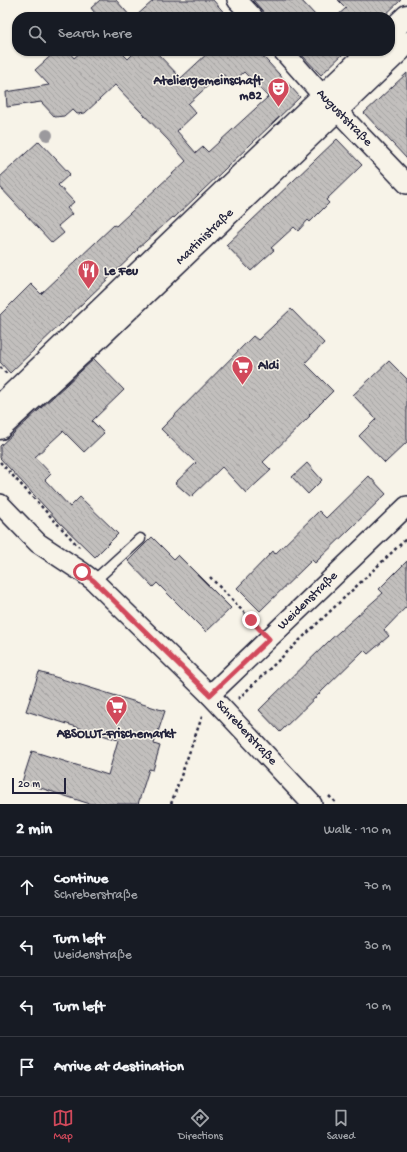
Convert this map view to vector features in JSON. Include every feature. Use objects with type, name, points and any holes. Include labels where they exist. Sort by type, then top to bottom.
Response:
[{"type":"main road","points":[[395,27],[407,16]]},
{"type":"main road","name":"Martinistraße","points":[[395,52],[407,43]]},
{"type":"main road","name":"Martinistraße","points":[[330,103],[366,56]]},
{"type":"main road","name":"Martinistraße","points":[[0,428],[92,331],[330,103],[390,56]]},
{"type":"main road","name":"Martinistraße","points":[[0,406],[92,331]]},
{"type":"street","points":[[237,0],[248,12]]},
{"type":"street","name":"Auguststraße","points":[[288,56],[407,184]]},
{"type":"street","name":"Schreberstraße","points":[[0,504],[38,544],[94,581],[210,695],[312,804]]},
{"type":"street","name":"Weidenstraße","points":[[210,695],[407,506]]},
{"type":"lane","points":[[94,581],[140,539]]},
{"type":"path","points":[[0,367],[7,374]]},
{"type":"path","points":[[234,702],[407,538]]},
{"type":"path","points":[[210,577],[269,639]]},
{"type":"path","points":[[171,804],[210,695]]},
{"type":"building","points":[[100,0],[116,0],[127,12],[94,12],[91,8]]},
{"type":"building","points":[[154,0],[213,0],[224,12],[141,12]]},
{"type":"building","points":[[253,0],[301,0],[312,12],[264,12]]},
{"type":"building","points":[[338,0],[401,0],[388,12],[342,12],[346,8]]},
{"type":"building","points":[[50,56],[72,56],[74,58],[76,56],[125,56],[128,59],[131,56],[160,56],[181,78],[205,56],[263,56],[300,97],[174,218],[173,217],[137,249],[138,250],[10,373],[0,362],[0,315],[31,284],[41,294],[114,225],[116,226],[186,161],[115,85],[85,113],[77,114],[72,109],[64,116],[55,117],[41,102],[7,107],[6,92],[49,85],[35,70]],"holes":[[[244,72],[268,97],[208,152],[203,147],[196,153],[177,131],[196,113],[188,104],[222,73],[231,84]]]},
{"type":"building","points":[[303,56],[341,56],[321,75]]},
{"type":"building","points":[[407,73],[407,159],[364,113]]},
{"type":"building","points":[[337,139],[362,165],[326,200],[329,203],[310,222],[308,220],[298,231],[294,227],[271,248],[274,250],[251,271],[226,245]]},
{"type":"building","points":[[39,141],[70,174],[58,185],[74,202],[67,208],[72,214],[58,226],[64,233],[52,243],[0,187],[0,177]]},
{"type":"building","name":"Aldi","points":[[291,309],[324,343],[305,363],[333,391],[263,462],[271,470],[246,493],[222,467],[191,497],[175,483],[196,463],[161,429],[253,336],[258,340]]},
{"type":"building","points":[[94,359],[124,390],[92,421],[104,433],[84,452],[63,431],[35,457],[51,474],[45,480],[70,507],[80,497],[118,534],[95,557],[57,520],[0,458],[0,446]]},
{"type":"building","points":[[389,361],[407,379],[407,442],[385,463],[359,436],[376,419],[353,395]]},
{"type":"building","points":[[307,463],[322,480],[308,494],[292,477]]},
{"type":"building","points":[[369,476],[386,494],[315,563],[312,560],[260,611],[237,588],[273,551],[275,554],[319,511],[326,518]]},
{"type":"building","points":[[152,537],[174,559],[178,555],[231,608],[206,632],[157,583],[153,587],[128,561]]},
{"type":"building","points":[[407,561],[407,606],[384,630],[389,636],[368,654],[364,650],[280,732],[259,710],[331,639],[383,593],[379,589]]},
{"type":"building","points":[[39,672],[165,711],[154,744],[160,746],[153,770],[149,769],[138,804],[90,804],[22,782],[32,751],[108,775],[118,740],[26,711]]},
{"type":"place","name":"Ateliergemeinschaft m82","points":[[278,108]]},
{"type":"place","name":"Le Feu","points":[[89,290]]},
{"type":"place","name":"Aldi","points":[[242,386]]},
{"type":"place","name":"ABSOLUT-Frischemarkt","points":[[116,726]]},
{"type":"route","points":[[82,572],[94,581],[210,695],[269,639],[251,620]]}]
